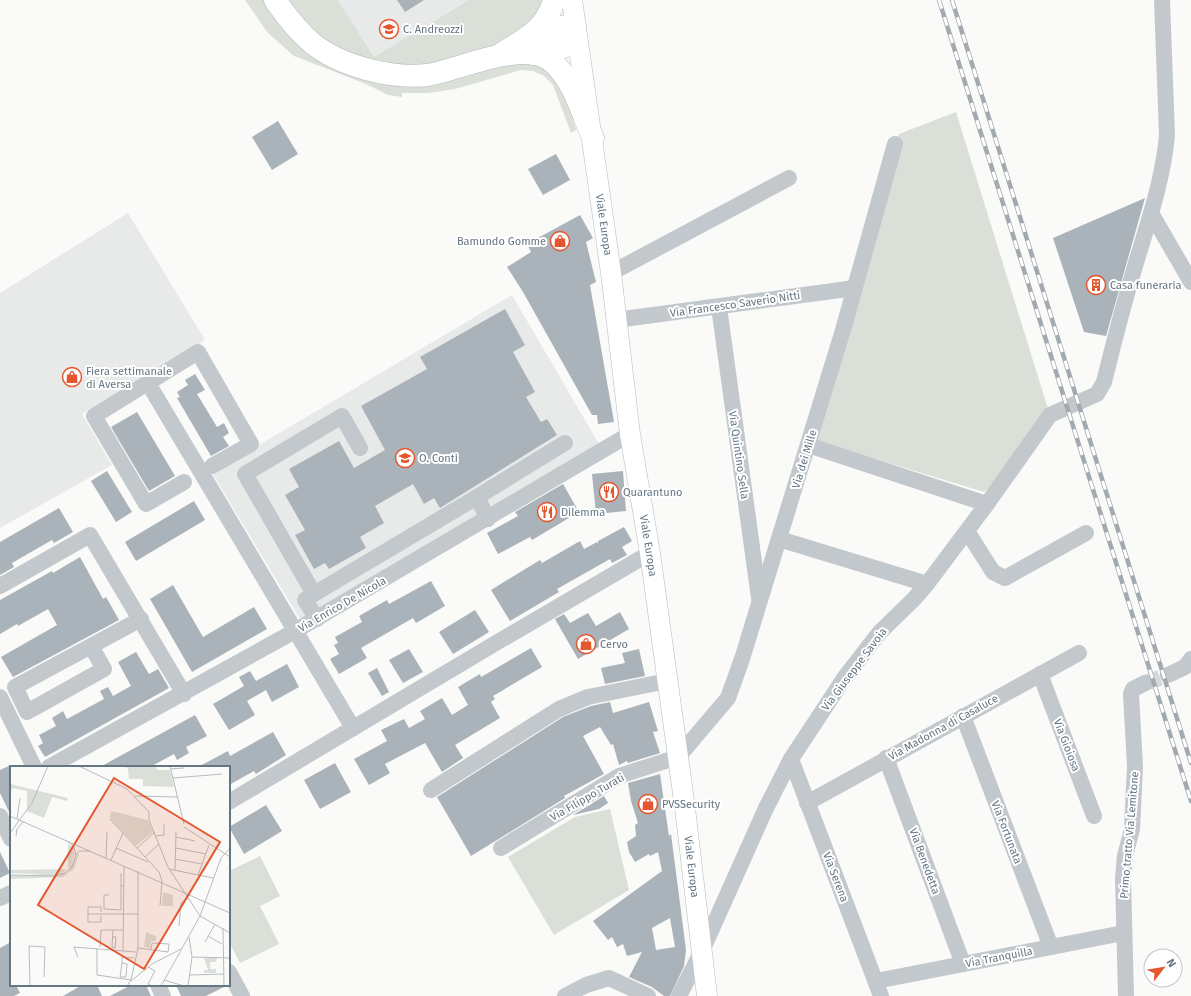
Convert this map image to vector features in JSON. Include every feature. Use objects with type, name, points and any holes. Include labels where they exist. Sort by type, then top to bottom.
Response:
[{"type":"highway","points":[[275,0],[290,21],[313,44],[356,66],[406,76],[428,75],[500,55],[534,43],[546,21],[554,0]]},
{"type":"highway","points":[[534,43],[553,51],[576,34]]},
{"type":"highway","points":[[534,43],[548,59],[564,73],[593,138]]},
{"type":"main road","name":"Viale Europa","points":[[572,0],[593,138],[630,434],[650,553],[678,757],[707,996]]},
{"type":"street","points":[[1162,0],[1167,135],[1166,154],[1151,213],[1191,282]]},
{"type":"street","name":"Via dei Mille","points":[[678,757],[728,698],[760,603],[808,445],[855,288],[895,144]]},
{"type":"street","points":[[611,273],[789,178]]},
{"type":"street","name":"Via Giuseppe Savoia","points":[[679,996],[702,951],[766,808],[791,759],[845,677],[880,632],[914,599],[927,584],[987,504],[1050,415],[1098,394],[1104,382],[1132,275],[1151,213]]},
{"type":"street","name":"Via Francesco Saverio Nitti","points":[[616,320],[855,288]]},
{"type":"street","name":"Via Quintino Sella","points":[[719,306],[760,603]]},
{"type":"street","points":[[184,482],[146,504],[94,416],[198,352],[250,444],[212,466]]},
{"type":"street","points":[[148,383],[353,728]]},
{"type":"street","points":[[314,594],[245,474],[342,416],[360,448]]},
{"type":"street","name":"Via Enrico De Nicola","points":[[51,766],[295,632],[630,434]]},
{"type":"street","points":[[317,619],[305,600],[565,443]]},
{"type":"street","points":[[808,445],[987,504]]},
{"type":"street","points":[[477,497],[488,519]]},
{"type":"street","points":[[967,531],[993,572],[1005,578],[1086,533]]},
{"type":"street","points":[[0,586],[90,535],[184,694]]},
{"type":"street","points":[[779,539],[927,584]]},
{"type":"street","points":[[230,801],[650,553]]},
{"type":"street","points":[[91,646],[104,669],[27,712],[15,687],[141,619]]},
{"type":"street","name":"Via Madonna di Casaluce","points":[[807,803],[886,758],[1079,653]]},
{"type":"street","points":[[1168,675],[1178,672],[1185,667],[1191,659]]},
{"type":"street","name":"Via Gioiosa","points":[[1040,674],[1094,816]]},
{"type":"street","points":[[431,790],[559,709],[588,697],[667,681]]},
{"type":"street","name":"Primo tratto Via Lemitone","points":[[1126,996],[1123,933],[1123,878],[1125,856],[1132,830],[1136,766],[1131,694],[1138,685],[1145,683]]},
{"type":"street","points":[[0,697],[34,766]]},
{"type":"street","name":"Via Fortunata","points":[[963,716],[1051,947]]},
{"type":"street","name":"Via Filippo Turati","points":[[501,848],[619,776],[678,757]]},
{"type":"street","name":"Via Benedetta","points":[[886,758],[963,964]]},
{"type":"street","name":"Via Serena","points":[[791,759],[878,989]]},
{"type":"street","points":[[0,816],[10,837]]},
{"type":"street","points":[[0,898],[10,893]]},
{"type":"street","name":"Via Tranquilla","points":[[878,989],[963,964],[1123,933]]},
{"type":"street","points":[[230,974],[242,996]]},
{"type":"street","points":[[565,996],[586,985],[609,978],[648,996]]},
{"type":"street","points":[[158,986],[163,996]]},
{"type":"shaded area","points":[[245,0],[264,0],[276,20],[368,78],[510,60],[544,64],[565,88],[576,130],[571,133],[553,85],[544,76],[533,71],[521,70],[455,89],[428,93],[402,93],[402,97],[388,95],[366,84],[294,56],[268,33]]},
{"type":"shaded area","points":[[283,0],[338,0],[374,57],[469,0],[548,0],[546,5],[510,42],[449,63],[413,68],[374,63],[335,47],[309,30]]},
{"type":"shaded area","name":"C. Andreozzi","points":[[338,0],[469,0],[374,57]]},
{"type":"shaded area","points":[[956,112],[1048,409],[989,488],[984,492],[817,441],[875,234],[899,134]]},
{"type":"shaded area","name":"Fiera settimanale di Aversa","points":[[128,213],[205,340],[82,414],[112,465],[0,528],[0,293]]},
{"type":"shaded area","name":"O. Conti","points":[[512,295],[599,444],[300,619],[212,473]]},
{"type":"shaded area","points":[[610,809],[629,890],[554,935],[508,857],[575,817]]},
{"type":"shaded area","points":[[260,856],[280,896],[260,906],[279,944],[240,963],[230,944],[230,871]]},
{"type":"building","points":[[397,0],[424,0],[405,12]]},
{"type":"building","points":[[278,121],[298,154],[272,170],[252,137]]},
{"type":"building","points":[[556,154],[570,180],[543,195],[528,169]]},
{"type":"building","name":"Casa funeraria","points":[[1145,198],[1106,336],[1084,332],[1053,238]]},
{"type":"building","points":[[580,215],[593,238],[586,242],[596,282],[590,285],[614,422],[598,424],[597,415],[592,415],[523,292],[507,267],[531,252],[527,244]]},
{"type":"building","points":[[505,309],[525,345],[513,352],[535,392],[526,397],[541,422],[547,419],[557,435],[440,508],[434,498],[424,504],[413,484],[375,506],[384,523],[360,537],[366,548],[329,569],[325,563],[314,569],[295,535],[305,530],[285,495],[299,487],[289,469],[339,441],[354,468],[385,450],[361,406],[427,369],[420,357]]},
{"type":"building","points":[[195,374],[205,390],[197,394],[217,427],[224,423],[229,433],[223,437],[229,446],[211,456],[177,398],[180,397],[177,392],[188,385],[185,380]]},
{"type":"building","points":[[137,412],[175,476],[149,491],[111,427]]},
{"type":"building","points":[[107,471],[132,512],[116,522],[91,481]]},
{"type":"building","name":"Quarantuno","points":[[623,471],[626,511],[596,514],[592,474]]},
{"type":"building","name":"Dilemma","points":[[563,484],[579,512],[532,540],[530,537],[498,554],[487,533],[518,516],[515,512]]},
{"type":"building","points":[[194,501],[205,520],[136,561],[125,542]]},
{"type":"building","points":[[59,508],[73,532],[54,543],[52,540],[12,563],[14,567],[0,575],[0,542]]},
{"type":"building","points":[[624,527],[632,541],[622,547],[627,555],[612,563],[610,559],[557,589],[559,592],[510,621],[491,590],[540,560],[542,563],[580,541],[584,549],[597,542],[598,544],[598,541]]},
{"type":"building","points":[[80,557],[103,599],[106,597],[119,620],[13,677],[1,657],[57,625],[48,609],[18,626],[17,624],[0,634],[0,600],[52,571],[53,573]]},
{"type":"building","points":[[431,581],[445,606],[416,623],[413,618],[361,648],[367,658],[339,674],[330,659],[339,654],[334,645],[338,643],[335,637],[362,622],[359,616],[387,600],[389,604]]},
{"type":"building","points":[[173,585],[203,637],[254,607],[267,629],[192,672],[150,599]]},
{"type":"building","points":[[475,610],[489,632],[453,654],[439,632]]},
{"type":"building","name":"Cervo","points":[[620,612],[629,629],[578,659],[555,619],[564,614],[570,623],[588,613],[596,626]]},
{"type":"building","points":[[531,648],[542,667],[493,696],[495,699],[491,702],[500,718],[455,745],[463,758],[442,772],[425,743],[385,764],[390,773],[369,785],[354,759],[387,741],[381,730],[404,719],[409,728],[425,719],[420,711],[442,698],[452,715],[468,705],[458,687],[480,674],[481,677]]},
{"type":"building","points":[[409,649],[423,672],[403,683],[389,660]]},
{"type":"building","points":[[639,649],[645,676],[605,684],[601,668],[625,663],[622,653]]},
{"type":"building","points":[[136,652],[149,674],[158,669],[169,688],[45,757],[38,746],[43,743],[39,735],[56,726],[52,718],[63,711],[67,719],[104,699],[100,691],[108,687],[113,696],[131,686],[118,662]]},
{"type":"building","points":[[287,664],[299,687],[272,702],[266,690],[247,701],[255,715],[229,730],[213,704],[244,686],[239,677],[250,671],[256,681]]},
{"type":"building","points":[[377,668],[389,692],[382,696],[368,673]]},
{"type":"building","points":[[610,702],[613,713],[649,702],[658,731],[653,732],[660,753],[628,763],[627,761],[619,765],[613,744],[611,745],[600,727],[583,736],[604,774],[564,796],[565,798],[471,856],[437,797],[563,717],[591,706]]},
{"type":"building","points":[[195,715],[207,736],[186,747],[189,753],[177,760],[174,754],[152,766],[102,766]]},
{"type":"building","points":[[273,732],[286,755],[256,774],[254,771],[230,784],[230,766],[200,766],[228,751],[230,756]]},
{"type":"building","points":[[335,763],[351,792],[320,809],[304,780]]},
{"type":"building","points":[[11,765],[10,814],[0,793],[0,770]]},
{"type":"building","points":[[660,774],[669,836],[671,834],[686,950],[684,966],[670,996],[664,996],[652,987],[629,977],[642,952],[627,956],[623,944],[617,947],[612,937],[608,940],[593,921],[662,871],[658,852],[650,856],[649,854],[635,862],[629,852],[627,842],[636,836],[635,825],[638,823],[631,801],[628,783]],"holes":[[[670,918],[675,947],[656,950],[652,928]]]},
{"type":"building","points":[[604,796],[608,803],[599,809],[573,815]]},
{"type":"building","points":[[266,805],[282,831],[244,854],[230,826]]},
{"type":"building","points":[[0,852],[10,873],[0,878]]},
{"type":"building","points":[[10,943],[10,986],[16,986],[20,993],[14,996],[0,996],[0,948]]},
{"type":"building","points":[[80,986],[97,986],[102,996],[63,996]]},
{"type":"building","points":[[129,986],[146,986],[151,996],[110,996]]},
{"type":"building","points":[[176,986],[226,986],[206,996],[181,996]]},
{"type":"tunnel","points":[[1145,683],[1168,675]]},
{"type":"railway","points":[[939,0],[1191,801]]},
{"type":"railway","points":[[952,0],[1191,763]]},
{"type":"place","name":"C. Andreozzi","points":[[389,29]]},
{"type":"place","name":"Bamundo Gomme","points":[[560,241]]},
{"type":"place","name":"Casa funeraria","points":[[1096,285]]},
{"type":"place","name":"Fiera settimanale di Aversa","points":[[72,377]]},
{"type":"place","name":"O. Conti","points":[[405,458]]},
{"type":"place","name":"Quarantuno","points":[[609,492]]},
{"type":"place","name":"Dilemma","points":[[547,512]]},
{"type":"place","name":"Cervo","points":[[586,644]]},
{"type":"place","name":"PVSSecurity","points":[[648,804]]}]
